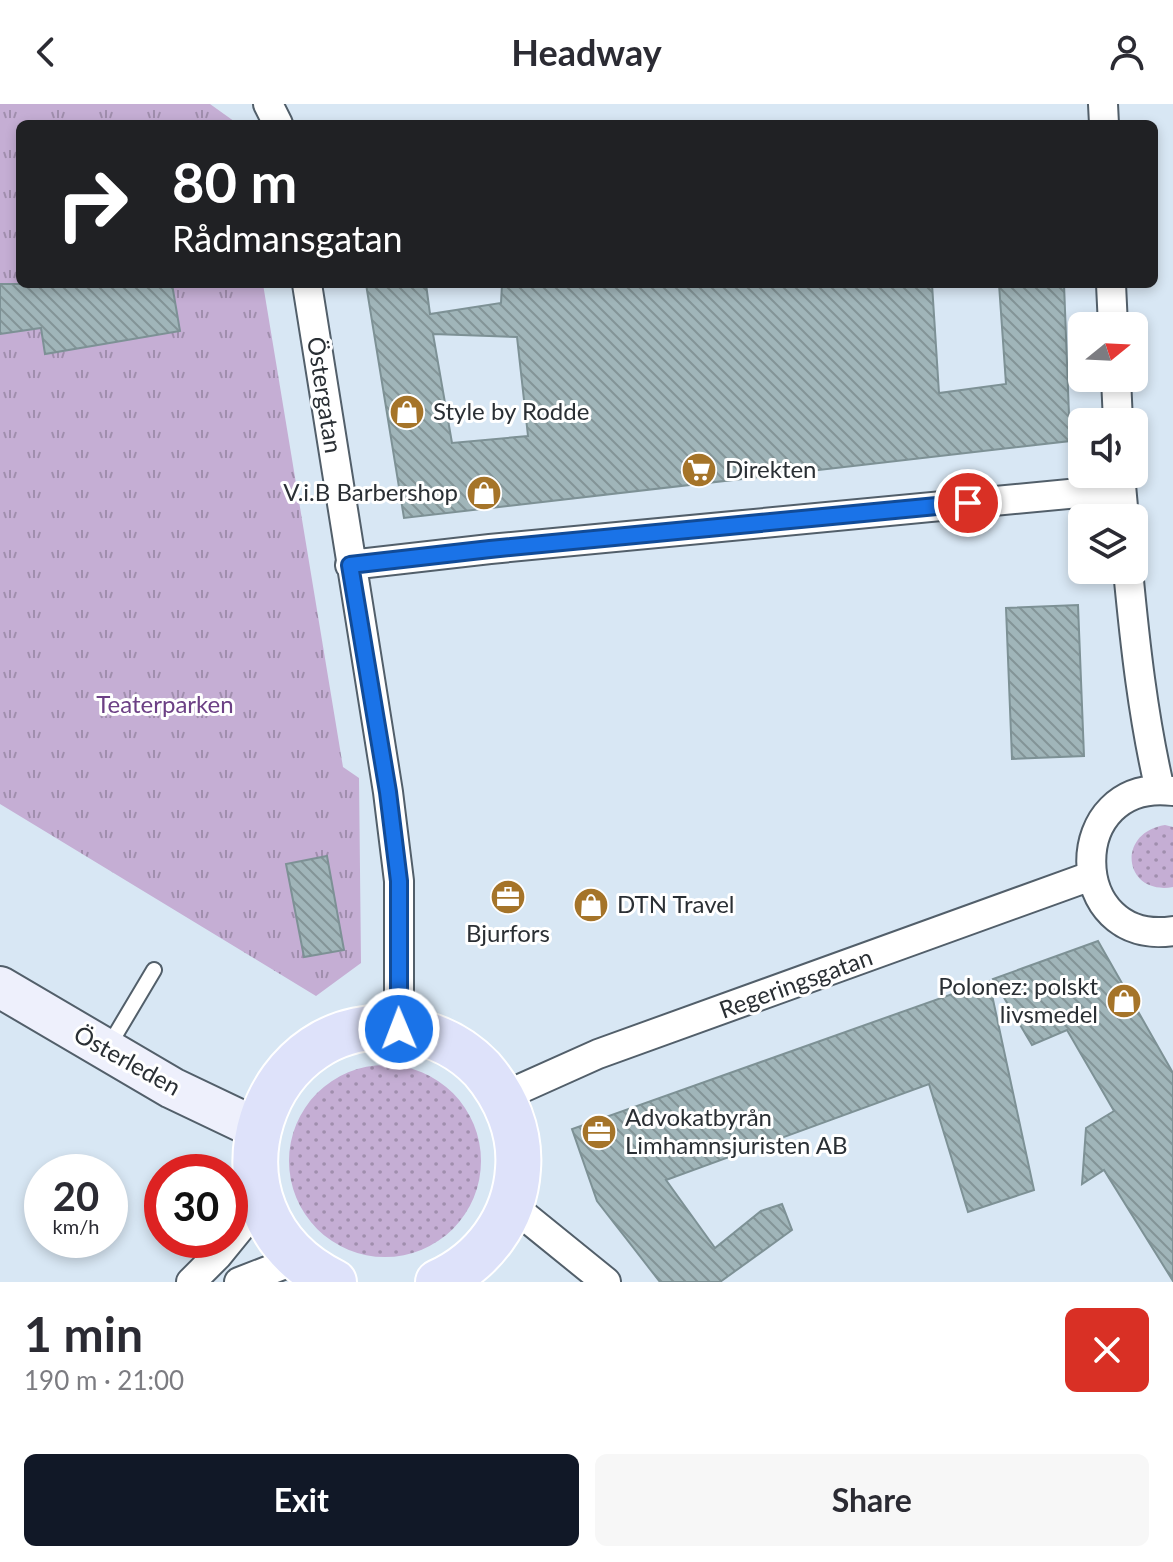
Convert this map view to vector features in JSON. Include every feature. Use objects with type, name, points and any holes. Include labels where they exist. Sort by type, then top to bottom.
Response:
[{"type":"main road","points":[[316,1270],[276,1233],[261,1202],[254,1153],[258,1129],[277,1086],[310,1052],[352,1032],[399,1029],[440,1040],[476,1063],[502,1097],[510,1114],[518,1150],[516,1187],[511,1205],[493,1239],[466,1266],[438,1282]]},
{"type":"street","name":"Östergatan","points":[[308,288],[388,792],[399,881],[399,1029]]},
{"type":"street","points":[[1111,288],[1112,312]]},
{"type":"street","points":[[350,565],[1068,488]]},
{"type":"street","points":[[1130,584],[1147,736],[1166,790],[1135,795],[1124,800],[1105,817],[1093,839],[1091,876],[1103,903],[1123,922],[1150,932],[1173,931]]},
{"type":"street","name":"Regeringsgatan","points":[[502,1097],[598,1054],[1091,876]]},
{"type":"street","name":"Österleden","points":[[0,987],[172,1088],[258,1129]]},
{"type":"street","points":[[191,1282],[218,1255],[261,1202]]},
{"type":"street","points":[[511,1205],[606,1282]]},
{"type":"street","points":[[239,1282],[316,1270]]},
{"type":"lane","points":[[107,1051],[154,970]]},
{"type":"green space","name":"Teaterparken","points":[[0,104],[210,104],[232,120],[16,120],[16,288],[264,288],[343,767],[359,778],[361,963],[316,996],[0,804]]},
{"type":"green space","points":[[1165,825],[1173,827],[1173,887],[1157,887],[1144,882],[1136,873],[1132,862],[1133,851],[1138,839],[1149,830]]},
{"type":"green space","points":[[385,1065],[404,1066],[422,1072],[453,1093],[474,1124],[480,1142],[480,1180],[474,1198],[453,1229],[422,1250],[404,1256],[385,1257],[366,1256],[348,1250],[317,1229],[296,1198],[290,1180],[289,1161],[290,1142],[296,1124],[317,1093],[348,1072],[366,1066]]},
{"type":"building","points":[[0,284],[16,284],[16,288],[173,288],[180,331],[45,354],[41,328],[0,334]]},
{"type":"building","points":[[367,288],[427,288],[430,314],[501,303],[502,288],[932,288],[939,393],[1006,384],[999,288],[1064,288],[1068,441],[404,518]],"holes":[[[433,334],[517,337],[528,436],[452,443]]]},
{"type":"building","points":[[1078,605],[1084,756],[1012,759],[1006,608]]},
{"type":"building","points":[[327,856],[344,950],[304,957],[286,864]]},
{"type":"building","points":[[1098,941],[1173,1073],[1173,1281],[1104,1170],[1082,1184],[1086,1128],[1114,1111],[1067,1030],[1032,1045],[993,979]]},
{"type":"building","points":[[989,981],[1034,1190],[968,1212],[929,1084],[666,1180],[715,1248],[761,1211],[782,1204],[792,1230],[720,1282],[660,1282],[597,1201],[572,1129]]},
{"type":"place","name":"Style by Rodde","points":[[407,412]]},
{"type":"place","name":"Direkten","points":[[699,470]]},
{"type":"place","name":"V.i.B Barbershop","points":[[484,493]]},
{"type":"place","name":"Bjurfors","points":[[508,897]]},
{"type":"place","name":"DTN Travel","points":[[591,905]]},
{"type":"place","name":"Polonez: polskt livsmedel","points":[[1124,1001]]},
{"type":"place","name":"Advokatbyrån Limhamnsjuristen AB","points":[[599,1132]]},
{"type":"route","points":[[399,1029],[399,881],[388,792],[350,565],[968,503]]}]
